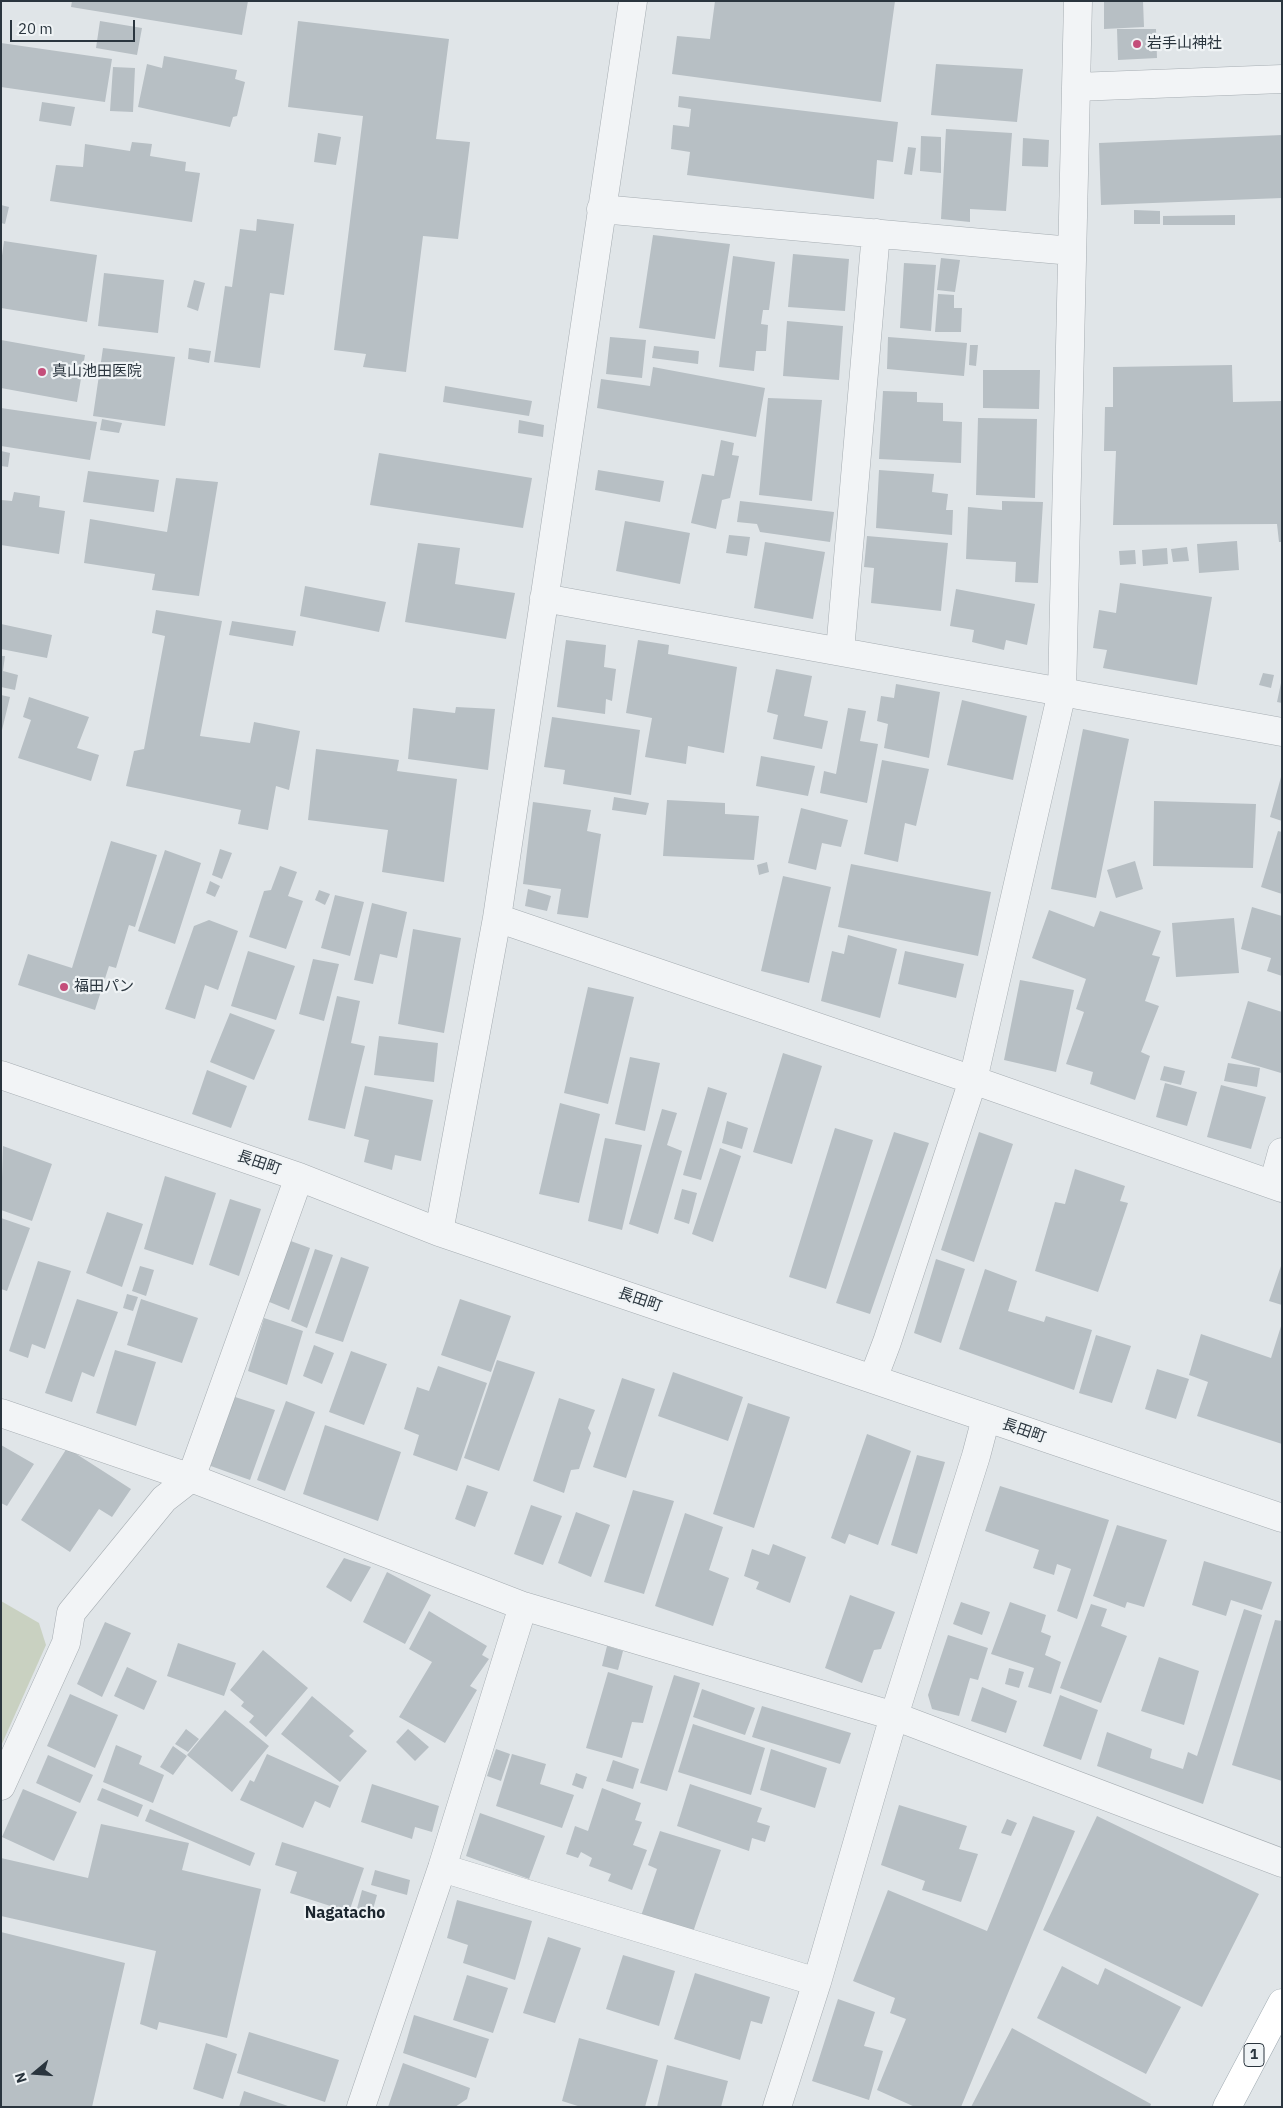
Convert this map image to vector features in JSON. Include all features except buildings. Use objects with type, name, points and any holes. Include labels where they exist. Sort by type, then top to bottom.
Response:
[{"type":"main road","name":"1","points":[[1226,2107],[1282,2003]]},
{"type":"street","points":[[439,1232],[496,918],[632,1]]},
{"type":"street","points":[[873,1379],[887,1342],[973,1080],[1062,692],[1078,1]]},
{"type":"street","points":[[1076,87],[1282,79]]},
{"type":"street","points":[[602,209],[1072,251]]},
{"type":"street","points":[[840,651],[876,233]]},
{"type":"street","points":[[544,598],[1282,732]]},
{"type":"street","points":[[496,918],[973,1080],[1278,1187],[1282,1152]]},
{"type":"street","name":"長田町","points":[[1,1075],[299,1177],[439,1232],[1282,1518]]},
{"type":"street","points":[[1,1786],[66,1643],[71,1613],[164,1499],[191,1478],[299,1177]]},
{"type":"street","points":[[1,1413],[191,1478],[523,1606],[894,1716],[1282,1863]]},
{"type":"street","points":[[777,2107],[817,1982],[894,1716],[976,1456],[986,1418]]},
{"type":"street","points":[[361,2107],[442,1868],[523,1606]]},
{"type":"street","points":[[442,1868],[817,1982]]},
{"type":"green space","points":[[1,1601],[39,1623],[46,1645],[1,1746]]},
{"type":"place","name":"岩手山神社","points":[[1137,44]]},
{"type":"place","name":"真山池田医院","points":[[42,372]]},
{"type":"place","name":"福田パン","points":[[64,987]]},
{"type":"district","name":"Nagatacho","points":[[345,1913]]}]
